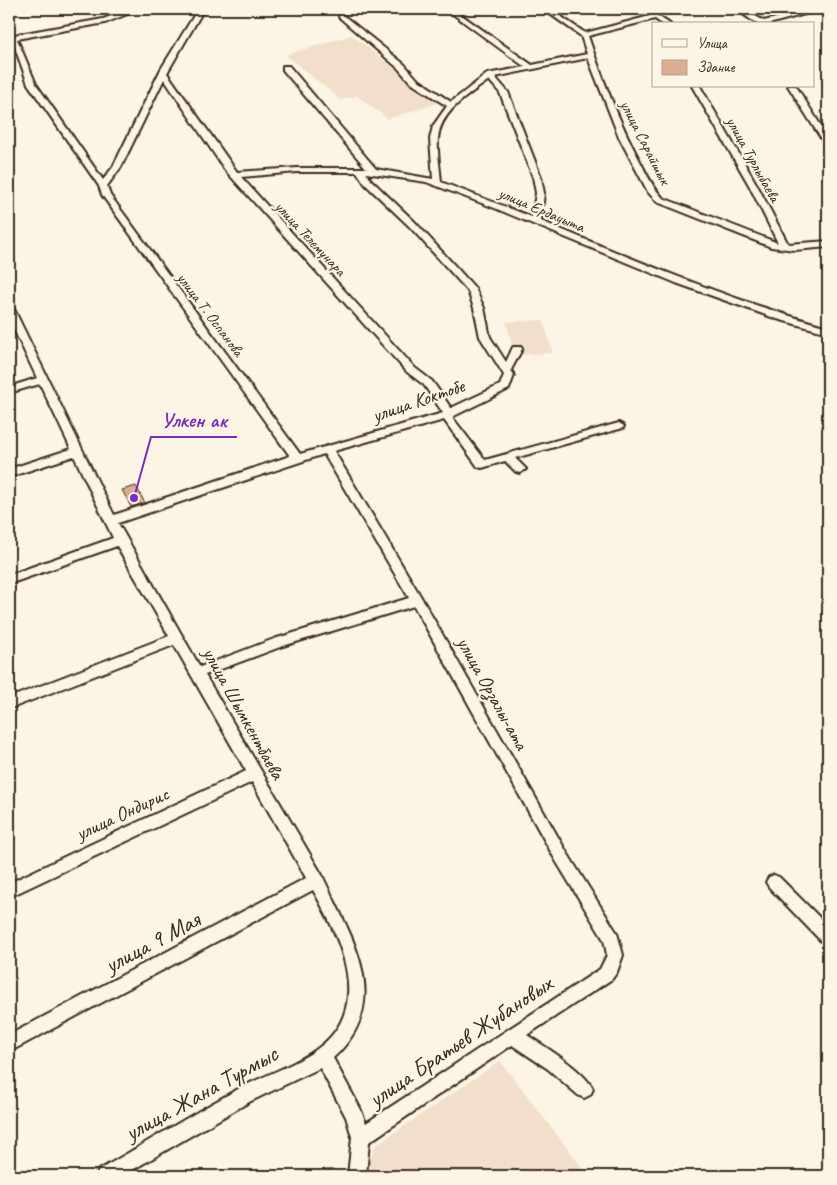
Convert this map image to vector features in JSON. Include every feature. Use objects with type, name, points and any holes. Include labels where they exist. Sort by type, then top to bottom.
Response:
[{"type":"street","points":[[10,36],[105,21],[137,9]]},
{"type":"street","points":[[103,186],[117,167],[163,73],[201,9]]},
{"type":"street","points":[[449,9],[530,67]]},
{"type":"street","points":[[546,9],[584,35],[656,17]]},
{"type":"street","points":[[643,9],[664,22]]},
{"type":"street","points":[[739,9],[761,22]]},
{"type":"street","points":[[767,22],[820,9]]},
{"type":"street","points":[[341,16],[401,66],[414,81],[451,105]]},
{"type":"street","name":"улица Сарайшык","points":[[584,35],[601,86],[623,137],[652,192],[660,200],[774,245],[785,247]]},
{"type":"street","name":"улица Т. Оспанова","points":[[10,36],[32,84],[103,186],[106,195],[297,458]]},
{"type":"street","points":[[437,183],[434,139],[436,126],[451,105],[490,76],[592,55]]},
{"type":"street","points":[[286,68],[372,170]]},
{"type":"street","name":"улица Телемунара","points":[[163,73],[235,175],[410,370],[428,383],[482,464],[507,457]]},
{"type":"street","points":[[490,76],[504,92],[537,177],[540,193],[536,222]]},
{"type":"street","name":"улица Турлыбаева","points":[[697,88],[753,185],[785,247]]},
{"type":"street","points":[[793,88],[828,143]]},
{"type":"street","points":[[360,169],[368,182],[429,241],[472,290],[479,308],[485,337],[507,369],[517,349]]},
{"type":"street","name":"улица Ердауыта","points":[[235,175],[297,170],[360,169],[437,183],[679,281],[780,317],[828,330]]},
{"type":"street","points":[[785,247],[828,244]]},
{"type":"street","name":"улица Шымкентбаева","points":[[9,308],[120,540],[317,880],[347,941],[355,968],[358,990],[352,1022],[344,1036],[323,1056]]},
{"type":"street","name":"улица Коктобе","points":[[110,520],[297,458],[447,414],[505,387],[509,381],[507,369]]},
{"type":"street","points":[[9,390],[43,380]]},
{"type":"street","points":[[507,457],[619,426]]},
{"type":"street","name":"улица Орзалы-ата","points":[[327,449],[417,600],[562,856],[611,938],[615,955],[614,960]]},
{"type":"street","points":[[9,472],[78,451]]},
{"type":"street","points":[[507,457],[520,469]]},
{"type":"street","points":[[9,580],[120,540]]},
{"type":"street","points":[[197,673],[296,636],[417,600]]},
{"type":"street","points":[[9,704],[178,638]]},
{"type":"street","name":"улица Ондирис","points":[[9,890],[254,774]]},
{"type":"street","name":"улица 9 Мая","points":[[9,1044],[317,880]]},
{"type":"street","points":[[774,882],[828,937]]},
{"type":"street","name":"улица Братьев Жубановых","points":[[357,1176],[361,1137],[606,974],[614,960]]},
{"type":"street","points":[[512,1035],[554,1062],[584,1089]]},
{"type":"street","points":[[323,1056],[354,1114],[361,1137]]},
{"type":"street","name":"улица Жана Турмыс","points":[[105,1176],[244,1095],[323,1056]]},
{"type":"shaded area","points":[[352,35],[438,103],[388,119],[357,96],[341,100],[285,55]]},
{"type":"shaded area","points":[[543,320],[553,353],[515,355],[506,322]]},
{"type":"shaded area","points":[[500,1061],[589,1176],[369,1176],[366,1167],[376,1145]]},
{"type":"building","points":[[136,486],[145,503],[131,507],[122,490]]},
{"type":"place","name":"Улкен ак","points":[[134,498]]}]
